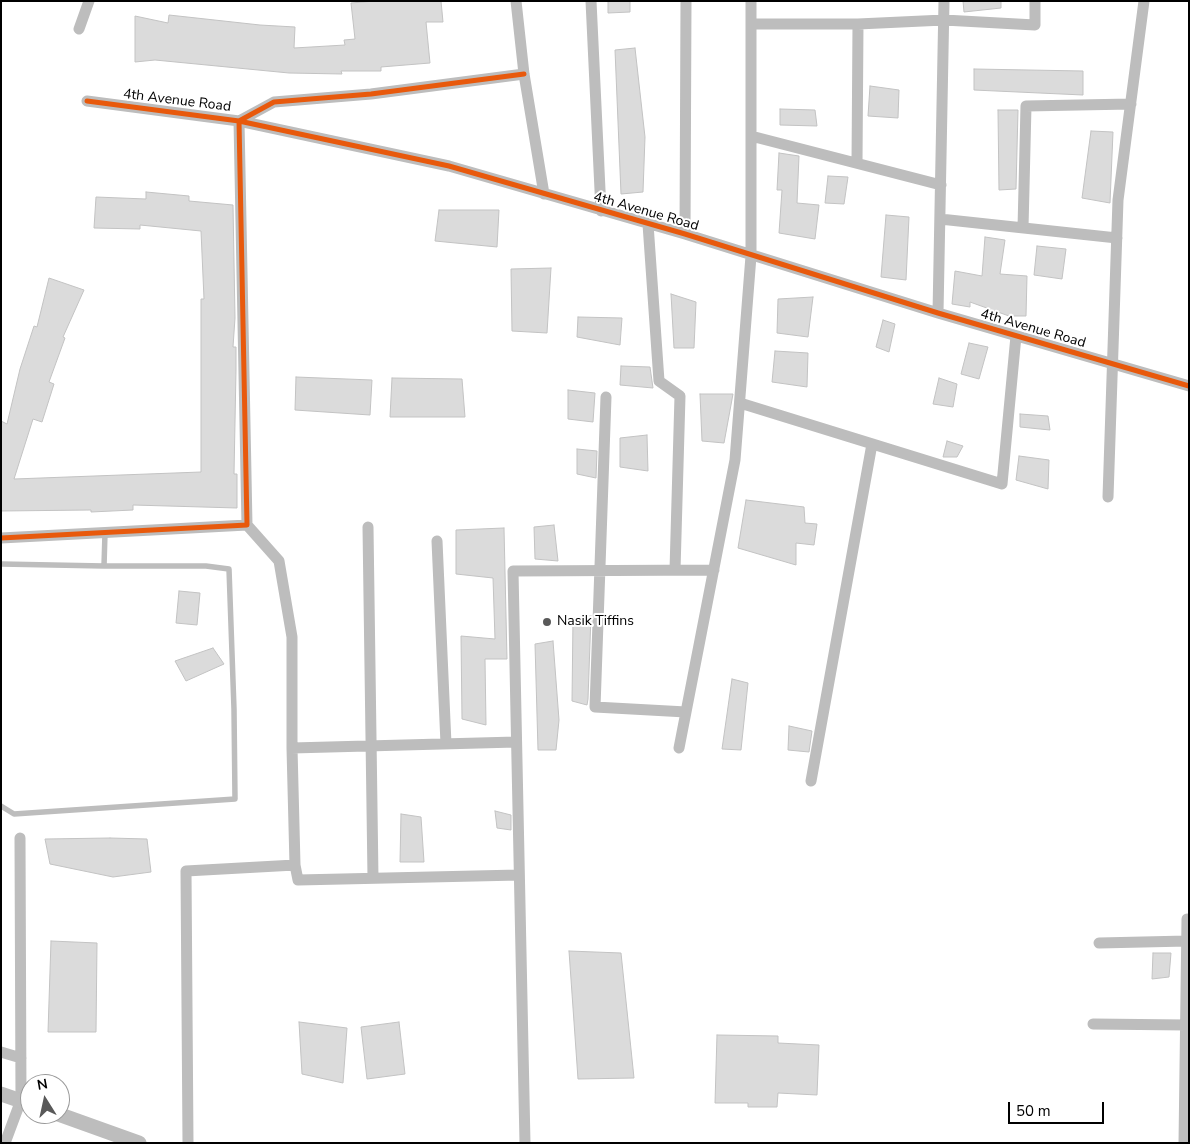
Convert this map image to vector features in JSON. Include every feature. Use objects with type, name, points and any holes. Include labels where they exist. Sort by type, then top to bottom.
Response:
[{"type":"street","points":[[79,29],[89,1]]},
{"type":"street","points":[[516,1],[524,74],[544,194]]},
{"type":"street","points":[[591,1],[600,211]]},
{"type":"street","points":[[686,1],[686,234]]},
{"type":"street","points":[[679,748],[735,460],[752,256],[751,1]]},
{"type":"street","points":[[938,313],[944,1]]},
{"type":"street","points":[[751,24],[858,24],[944,20],[1035,25],[1035,1]]},
{"type":"street","points":[[1108,497],[1114,364],[1118,200],[1144,1]]},
{"type":"street","points":[[857,163],[858,24]]},
{"type":"street","points":[[519,875],[298,880],[295,865],[292,748],[292,637],[279,561],[247,525],[239,120],[274,102],[372,94],[524,74]]},
{"type":"street","name":"4th Avenue Road","points":[[87,101],[239,120],[449,166],[600,211],[686,234],[938,313],[1189,386]]},
{"type":"street","points":[[1022,228],[1026,106],[1131,104]]},
{"type":"street","points":[[751,136],[940,185]]},
{"type":"street","points":[[940,219],[1117,238]]},
{"type":"street","points":[[648,224],[659,381],[680,396],[675,570]]},
{"type":"street","points":[[740,404],[1002,484],[1016,336]]},
{"type":"street","points":[[606,397],[595,707],[686,712]]},
{"type":"street","points":[[811,781],[872,444]]},
{"type":"street","points":[[1,538],[247,525]]},
{"type":"street","points":[[368,527],[373,878]]},
{"type":"street","points":[[438,541],[446,744]]},
{"type":"street","points":[[525,1143],[513,571],[599,569],[714,570]]},
{"type":"street","points":[[292,748],[516,742]]},
{"type":"street","points":[[20,838],[22,1074]]},
{"type":"street","points":[[188,1143],[186,871],[295,865]]},
{"type":"street","points":[[1184,1143],[1188,919]]},
{"type":"street","points":[[1099,943],[1187,941]]},
{"type":"street","points":[[1093,1024],[1186,1025]]},
{"type":"street","points":[[1,1052],[21,1058]]},
{"type":"street","points":[[1,1094],[20,1100]]},
{"type":"street","points":[[5,1143],[20,1112]]},
{"type":"street","points":[[70,1118],[139,1143]]},
{"type":"lane","points":[[104,566],[105,533]]},
{"type":"lane","points":[[1,564],[206,566],[229,569],[235,799],[14,814],[1,806]]},
{"type":"building","points":[[441,1],[443,22],[426,22],[430,63],[381,67],[381,71],[341,71],[342,74],[289,73],[155,60],[135,62],[135,16],[168,23],[169,15],[295,27],[294,48],[345,45],[344,40],[355,39],[351,3]]},
{"type":"building","points":[[608,1],[630,1],[630,12],[608,13]]},
{"type":"building","points":[[963,1],[1001,1],[1001,8],[964,12]]},
{"type":"building","points":[[635,48],[645,137],[643,192],[621,194],[615,50]]},
{"type":"building","points":[[974,69],[1083,71],[1083,95],[974,90]]},
{"type":"building","points":[[870,86],[899,90],[898,118],[868,116]]},
{"type":"building","points":[[780,109],[815,110],[817,126],[780,125]]},
{"type":"building","points":[[998,110],[1018,110],[1016,189],[999,190]]},
{"type":"building","points":[[1091,131],[1113,132],[1110,203],[1082,198]]},
{"type":"building","points":[[779,153],[799,156],[797,203],[819,205],[815,239],[779,233],[782,190],[777,190]]},
{"type":"building","points":[[828,176],[848,177],[844,204],[825,203]]},
{"type":"building","points":[[146,192],[189,196],[189,201],[233,205],[235,318],[233,347],[236,347],[234,474],[237,474],[237,508],[133,505],[133,510],[91,512],[91,510],[1,511],[1,421],[7,424],[20,369],[34,326],[37,327],[49,278],[84,290],[63,337],[65,338],[49,382],[54,384],[42,422],[33,419],[14,479],[201,472],[201,299],[204,299],[201,231],[140,225],[140,229],[94,228],[96,197],[146,199]]},
{"type":"building","points":[[439,210],[499,210],[497,247],[435,241]]},
{"type":"building","points":[[886,215],[909,217],[906,280],[881,277]]},
{"type":"building","points":[[985,237],[1005,240],[1000,274],[1027,276],[1026,316],[1009,316],[970,302],[970,307],[952,304],[955,271],[982,276]]},
{"type":"building","points":[[1037,246],[1066,249],[1062,279],[1034,275]]},
{"type":"building","points":[[551,268],[547,333],[512,331],[511,269]]},
{"type":"building","points":[[671,294],[696,302],[694,348],[674,348]]},
{"type":"building","points":[[813,297],[808,337],[777,333],[778,299]]},
{"type":"building","points":[[578,317],[622,318],[620,345],[577,337]]},
{"type":"building","points":[[883,320],[895,324],[889,352],[876,347]]},
{"type":"building","points":[[969,343],[988,347],[979,379],[961,374]]},
{"type":"building","points":[[775,351],[808,353],[807,387],[772,382]]},
{"type":"building","points":[[621,366],[650,367],[653,388],[620,385]]},
{"type":"building","points":[[296,377],[372,380],[370,415],[295,410]]},
{"type":"building","points":[[392,378],[462,379],[465,417],[390,417]]},
{"type":"building","points":[[939,378],[957,384],[953,407],[933,404]]},
{"type":"building","points":[[568,390],[595,393],[593,422],[568,419]]},
{"type":"building","points":[[700,394],[733,394],[724,443],[702,441]]},
{"type":"building","points":[[1020,414],[1048,416],[1050,430],[1020,427]]},
{"type":"building","points":[[647,435],[648,471],[620,467],[620,438]]},
{"type":"building","points":[[947,441],[963,446],[957,457],[943,457]]},
{"type":"building","points":[[577,449],[597,451],[596,478],[577,474]]},
{"type":"building","points":[[1019,456],[1049,460],[1048,489],[1016,480]]},
{"type":"building","points":[[746,500],[804,507],[805,523],[817,524],[814,545],[796,543],[796,565],[738,548]]},
{"type":"building","points":[[554,525],[558,561],[535,559],[534,527]]},
{"type":"building","points":[[504,528],[507,659],[485,659],[486,725],[462,719],[461,636],[495,639],[493,578],[456,574],[456,530]]},
{"type":"building","points":[[179,591],[200,593],[197,625],[176,623]]},
{"type":"building","points":[[591,616],[587,705],[572,701],[573,618]]},
{"type":"building","points":[[553,641],[559,720],[556,750],[538,750],[535,644]]},
{"type":"building","points":[[213,648],[224,664],[186,681],[175,661]]},
{"type":"building","points":[[732,679],[748,683],[741,750],[722,749]]},
{"type":"building","points":[[789,726],[812,731],[809,752],[788,750]]},
{"type":"building","points":[[495,811],[511,815],[511,830],[497,828]]},
{"type":"building","points":[[401,814],[421,817],[424,862],[400,862]]},
{"type":"building","points":[[45,839],[147,839],[151,872],[113,877],[50,864]]},
{"type":"building","points":[[51,941],[97,943],[96,1032],[48,1032]]},
{"type":"building","points":[[569,951],[621,953],[634,1078],[578,1079]]},
{"type":"building","points":[[1153,953],[1171,953],[1169,977],[1152,979]]},
{"type":"building","points":[[299,1022],[347,1028],[343,1083],[302,1074]]},
{"type":"building","points":[[399,1022],[405,1074],[367,1079],[361,1027]]},
{"type":"building","points":[[717,1035],[778,1036],[778,1043],[819,1045],[817,1095],[778,1093],[777,1107],[748,1107],[748,1103],[715,1103]]},
{"type":"cycle path","points":[[1,538],[247,525],[239,121],[274,102],[371,94],[524,74]]},
{"type":"cycle path","points":[[87,101],[239,121],[449,166],[685,234],[938,313],[1189,386]]},
{"type":"place","name":"Nasik Tiffins","points":[[547,622]]}]
